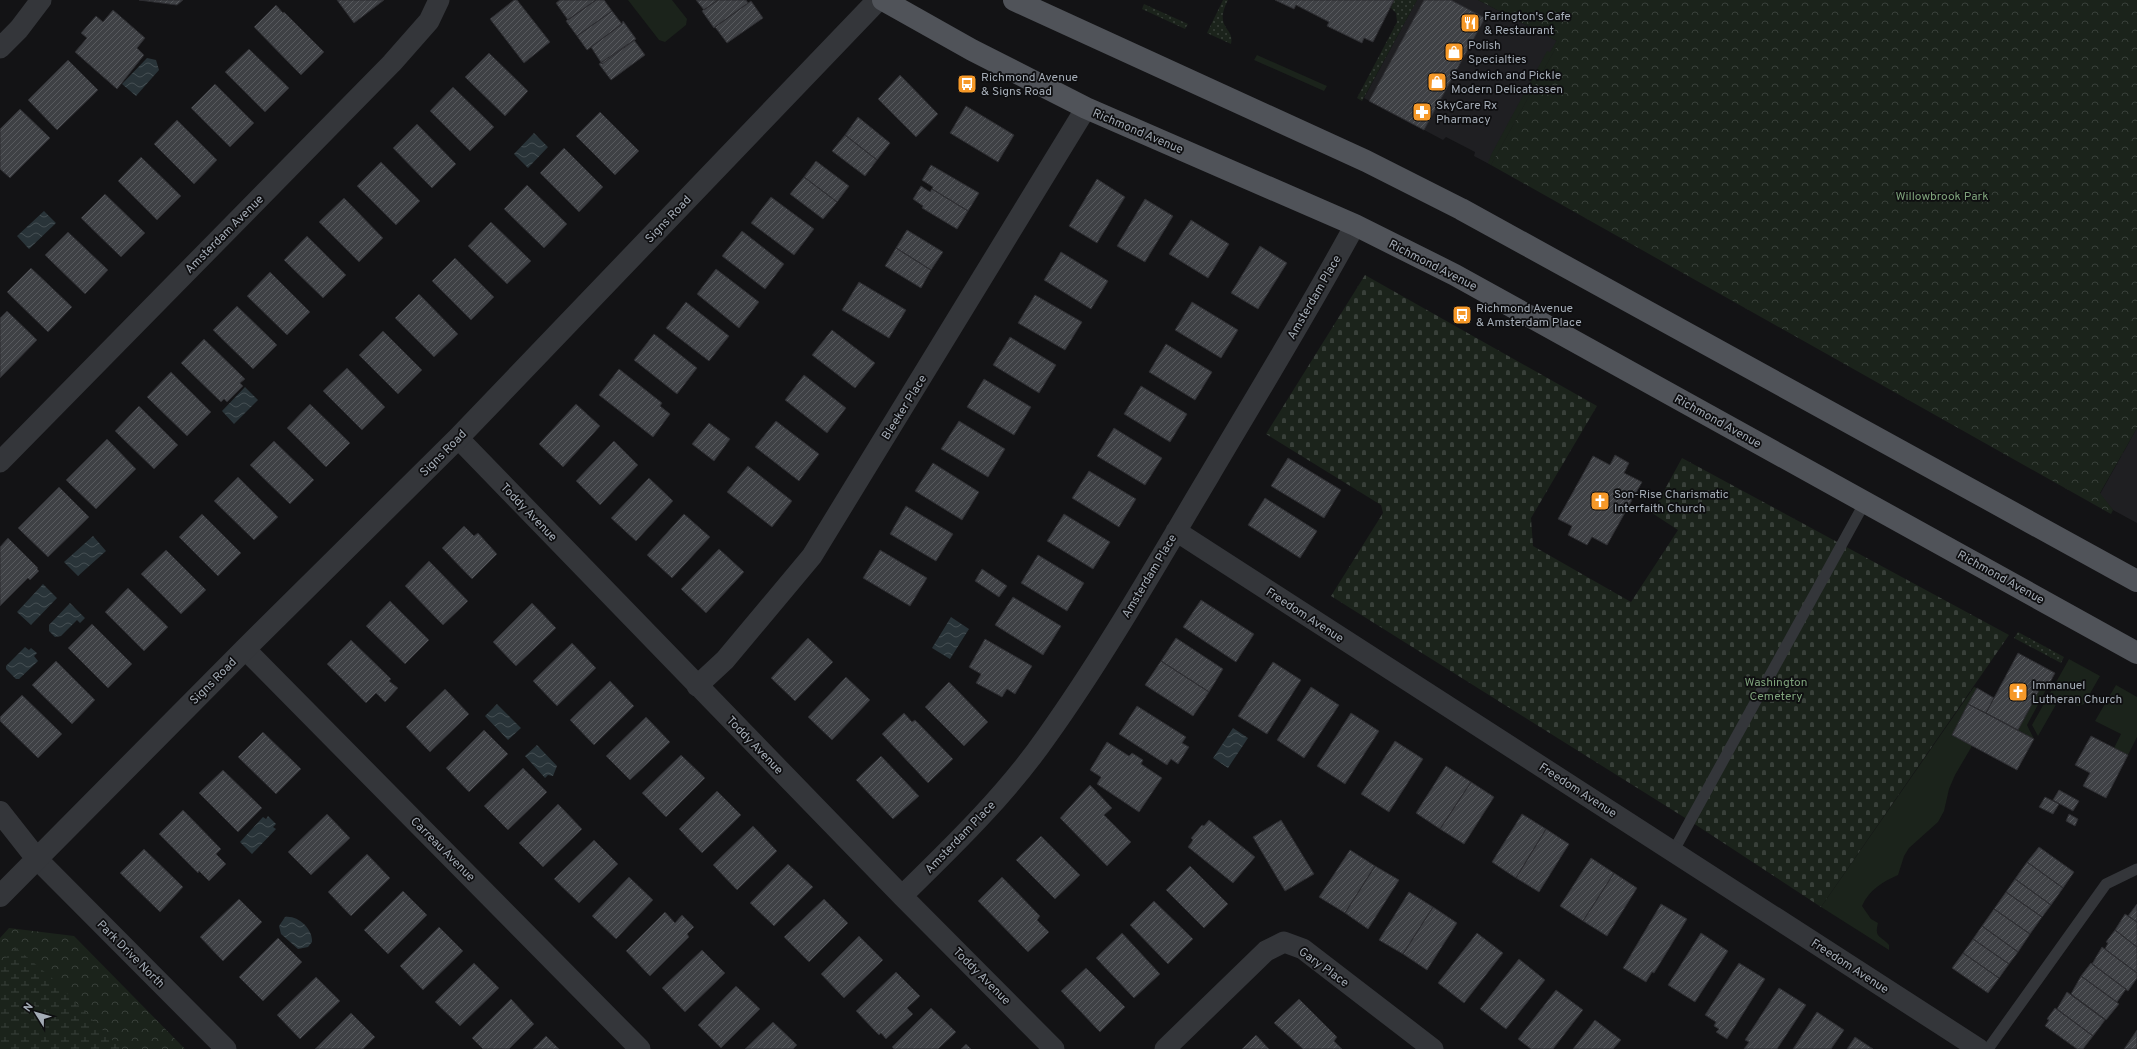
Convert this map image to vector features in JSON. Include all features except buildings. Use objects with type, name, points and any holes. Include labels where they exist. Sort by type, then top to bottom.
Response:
[{"type":"main road","name":"Richmond Avenue","points":[[883,0],[972,50],[1086,108],[1355,225],[1454,275],[2137,653]]},
{"type":"main road","points":[[1014,0],[1338,148],[1461,209],[2137,580]]},
{"type":"street","points":[[0,48],[19,29],[41,0]]},
{"type":"street","name":"Amsterdam Avenue","points":[[0,462],[392,63],[429,21],[439,0]]},
{"type":"street","name":"Signs Road","points":[[0,896],[245,649],[458,438],[878,0]]},
{"type":"street","name":"Bleeker Place","points":[[697,686],[725,660],[812,556],[1062,150],[1086,108]]},
{"type":"street","name":"Amsterdam Place","points":[[902,896],[952,847],[998,798],[1047,737],[1116,630],[1176,531],[1330,271],[1355,225]]},
{"type":"street","name":"Toddy Avenue","points":[[458,438],[697,686],[1054,1049]]},
{"type":"street","name":"Freedom Avenue","points":[[1176,531],[1980,1049]]},
{"type":"street","name":"Carreau Avenue","points":[[245,649],[640,1049]]},
{"type":"street","points":[[0,812],[37,858]]},
{"type":"street","name":"Park Drive North","points":[[37,858],[226,1049]]},
{"type":"street","name":"Gary Place","points":[[1165,1049],[1266,951],[1284,942],[1303,949],[1433,1049]]},
{"type":"lane","points":[[1673,852],[1865,502]]},
{"type":"lane","points":[[1988,1049],[2106,884],[2137,869]]},
{"type":"shaded area","points":[[1417,0],[1478,0],[1559,42],[1491,165],[1474,156],[1475,152],[1446,137],[1443,140],[1364,98]]},
{"type":"shaded area","points":[[2137,428],[2137,523],[2113,510],[2100,494]]},
{"type":"green space","points":[[628,0],[672,0],[687,19],[686,25],[665,42],[659,40]]},
{"type":"green space","points":[[1223,0],[1228,0],[1224,10],[1223,22],[1230,34],[1231,44],[1207,33]]},
{"type":"green space","points":[[1394,0],[1417,0],[1362,101],[1357,98],[1397,22],[1396,13],[1391,8]]},
{"type":"green space","name":"Willowbrook Park","points":[[1478,0],[2137,0],[2137,428],[2100,493],[2113,510],[2111,514],[1491,165],[1559,42]]},
{"type":"green space","points":[[1144,4],[1188,24],[1185,29],[1142,9]]},
{"type":"green space","points":[[1557,40],[1559,42],[1491,165],[1488,163],[1492,153],[1547,51],[1550,52]]},
{"type":"green space","points":[[1257,55],[1327,86],[1324,91],[1254,60]]},
{"type":"green space","name":"Washington Cemetery","points":[[1365,275],[1597,406],[1531,518],[1533,546],[1631,602],[1678,530],[1652,513],[1682,458],[2009,635],[1821,907],[1690,821],[1331,596],[1383,513],[1381,505],[1266,434]]},
{"type":"green space","points":[[2018,632],[2064,657],[2061,663],[2014,638]]},
{"type":"green space","points":[[2069,659],[2100,676],[2084,704],[2078,706],[2063,700],[2058,701],[2038,736],[2032,725]]},
{"type":"green space","points":[[2043,683],[2048,686],[2027,725],[2034,739],[2018,730]]},
{"type":"green space","points":[[2116,685],[2137,697],[2137,737],[2128,755],[2114,748],[2121,734],[2095,721]]},
{"type":"green space","points":[[1974,687],[1977,688],[1952,735],[1972,746],[1955,775],[1949,789],[1944,811],[1938,822],[1909,848],[1904,856],[1898,875],[1872,891],[1862,906],[1871,919],[1878,923],[1877,932],[1879,936],[1889,945],[1889,950],[1821,907]]},
{"type":"green space","points":[[9,928],[74,936],[185,1049],[0,1049],[0,938]]},
{"type":"green space","points":[[16,948],[53,979],[121,1049],[0,1049],[0,963]]},
{"type":"water","points":[[147,58],[156,60],[159,70],[136,96],[122,84]]},
{"type":"water","points":[[534,133],[548,147],[528,168],[514,154]]},
{"type":"water","points":[[44,211],[56,223],[29,249],[17,236]]},
{"type":"water","points":[[245,387],[258,400],[234,424],[222,411]]},
{"type":"water","points":[[93,536],[106,551],[78,576],[64,562]]},
{"type":"water","points":[[43,584],[57,598],[31,625],[17,612]]},
{"type":"water","points":[[70,603],[85,618],[80,623],[77,620],[61,636],[55,637],[49,631],[49,625]]},
{"type":"water","points":[[951,617],[969,629],[950,659],[932,648]]},
{"type":"water","points":[[25,647],[29,650],[31,648],[37,653],[34,656],[38,661],[19,679],[16,679],[6,669],[6,666]]},
{"type":"water","points":[[497,704],[521,728],[508,740],[485,716]]},
{"type":"water","points":[[1233,728],[1248,738],[1228,768],[1213,758]]},
{"type":"water","points":[[537,745],[557,766],[553,776],[548,775],[545,778],[525,756]]},
{"type":"water","points":[[268,816],[276,824],[273,827],[276,829],[252,854],[240,842],[263,817],[266,819]]},
{"type":"water","points":[[285,917],[295,918],[304,924],[312,937],[312,942],[308,947],[298,949],[281,934],[279,926]]},
{"type":"place","name":"Farington's Cafe & Restaurant","points":[[1470,23]]},
{"type":"place","name":"Polish Specialties","points":[[1454,52]]},
{"type":"place","name":"Sandwich and Pickle Modern Delicatassen","points":[[1437,82]]},
{"type":"place","name":"Richmond Avenue & Signs Road","points":[[967,84]]},
{"type":"place","name":"SkyCare Rx Pharmacy","points":[[1422,112]]},
{"type":"place","name":"Richmond Avenue & Amsterdam Place","points":[[1462,315]]},
{"type":"place","name":"Son-Rise Charismatic Interfaith Church","points":[[1600,501]]},
{"type":"place","name":"Immanuel Lutheran Church","points":[[2018,692]]}]
